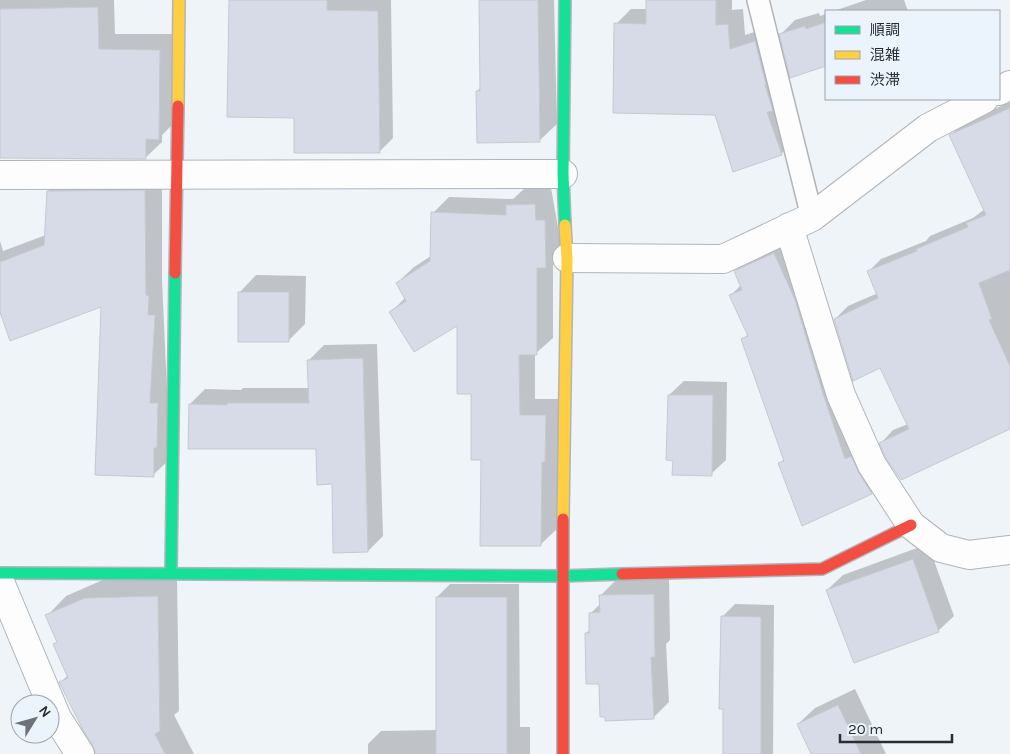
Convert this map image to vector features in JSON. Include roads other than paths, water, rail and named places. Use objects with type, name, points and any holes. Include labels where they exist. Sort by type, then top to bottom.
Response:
[{"type":"street","points":[[172,574],[179,0]]},
{"type":"street","points":[[563,754],[562,576],[567,258],[563,174],[565,0]]},
{"type":"street","points":[[567,258],[723,259],[801,222],[928,128],[982,100]]},
{"type":"street","points":[[0,175],[563,174]]},
{"type":"street","points":[[801,222],[842,395],[872,465],[911,526],[941,548],[968,556],[1010,550]]},
{"type":"street","points":[[0,574],[562,576],[822,568],[911,526]]},
{"type":"street","points":[[0,582],[57,718],[80,754]]},
{"type":"lane","points":[[758,0],[801,222]]}]
